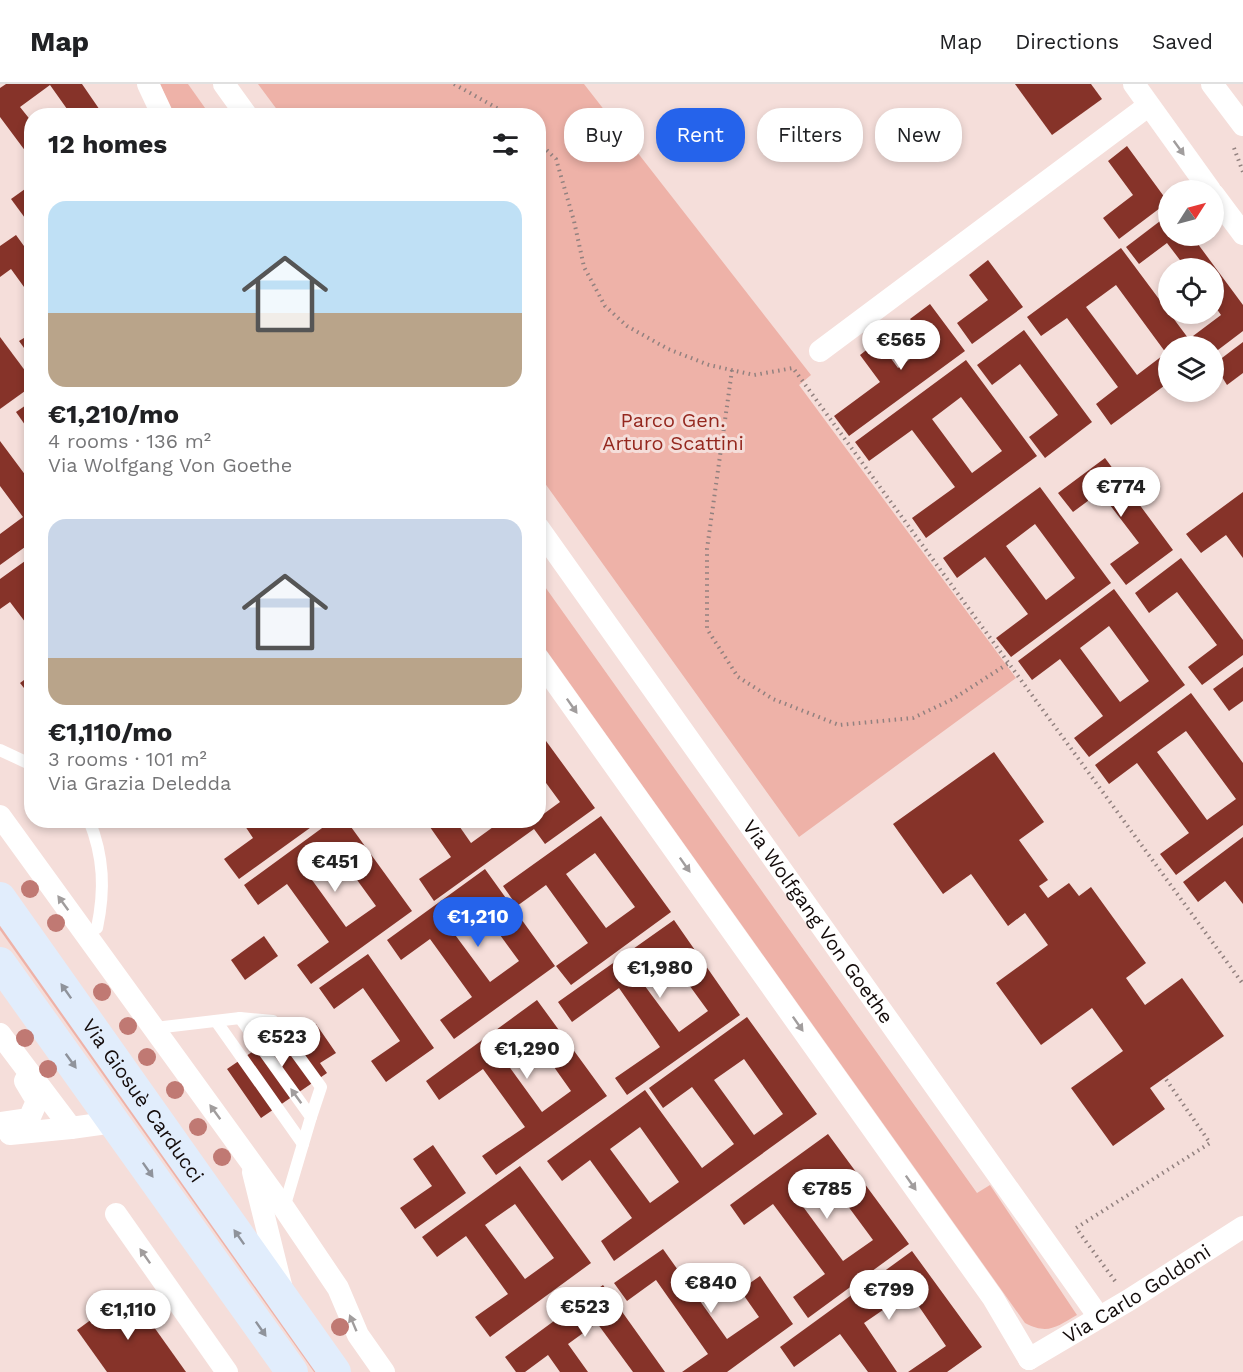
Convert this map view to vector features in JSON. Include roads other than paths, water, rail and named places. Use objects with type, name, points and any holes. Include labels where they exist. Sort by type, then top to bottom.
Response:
[{"type":"main road","name":"Via Giosuè Carducci","points":[[0,898],[334,1372]]},
{"type":"main road","name":"Via Giosuè Carducci","points":[[0,963],[292,1372]]},
{"type":"street","points":[[148,84],[159,108]]},
{"type":"street","points":[[224,84],[241,108]]},
{"type":"street","points":[[1134,84],[1203,180]]},
{"type":"street","points":[[1212,84],[1237,132]]},
{"type":"street","points":[[820,351],[1148,106]]},
{"type":"street","points":[[1224,208],[1243,234]]},
{"type":"street","name":"Via Wolfgang Von Goethe","points":[[546,538],[1099,1317]]},
{"type":"street","points":[[546,669],[993,1298],[1029,1366]]},
{"type":"street","name":"Via Giosuè Carducci","points":[[0,816],[284,1208],[338,1288],[358,1335],[384,1372]]},
{"type":"street","points":[[0,1034],[71,1128]]},
{"type":"street","points":[[0,1041],[37,1101],[29,1119],[0,1123]]},
{"type":"street","name":"Via Giosuè Carducci","points":[[0,1135],[114,1122]]},
{"type":"street","name":"Via Giosuè Carducci","points":[[249,1159],[285,1302]]},
{"type":"street","points":[[116,1214],[227,1372]]},
{"type":"street","name":"Via Carlo Goldoni","points":[[1029,1366],[1099,1317],[1243,1227]]},
{"type":"lane","points":[[0,750],[24,761]]},
{"type":"lane","points":[[92,828],[98,842],[103,874],[102,905],[97,928]]},
{"type":"lane","points":[[155,1028],[240,1018],[273,1021],[315,1077],[321,1087],[284,1208]]},
{"type":"lane","points":[[240,1018],[311,1117]]},
{"type":"lane","points":[[216,1021],[303,1144]]},
{"type":"park label","name":"Parco Gen. Arturo Scattini","points":[[673,432]]}]
